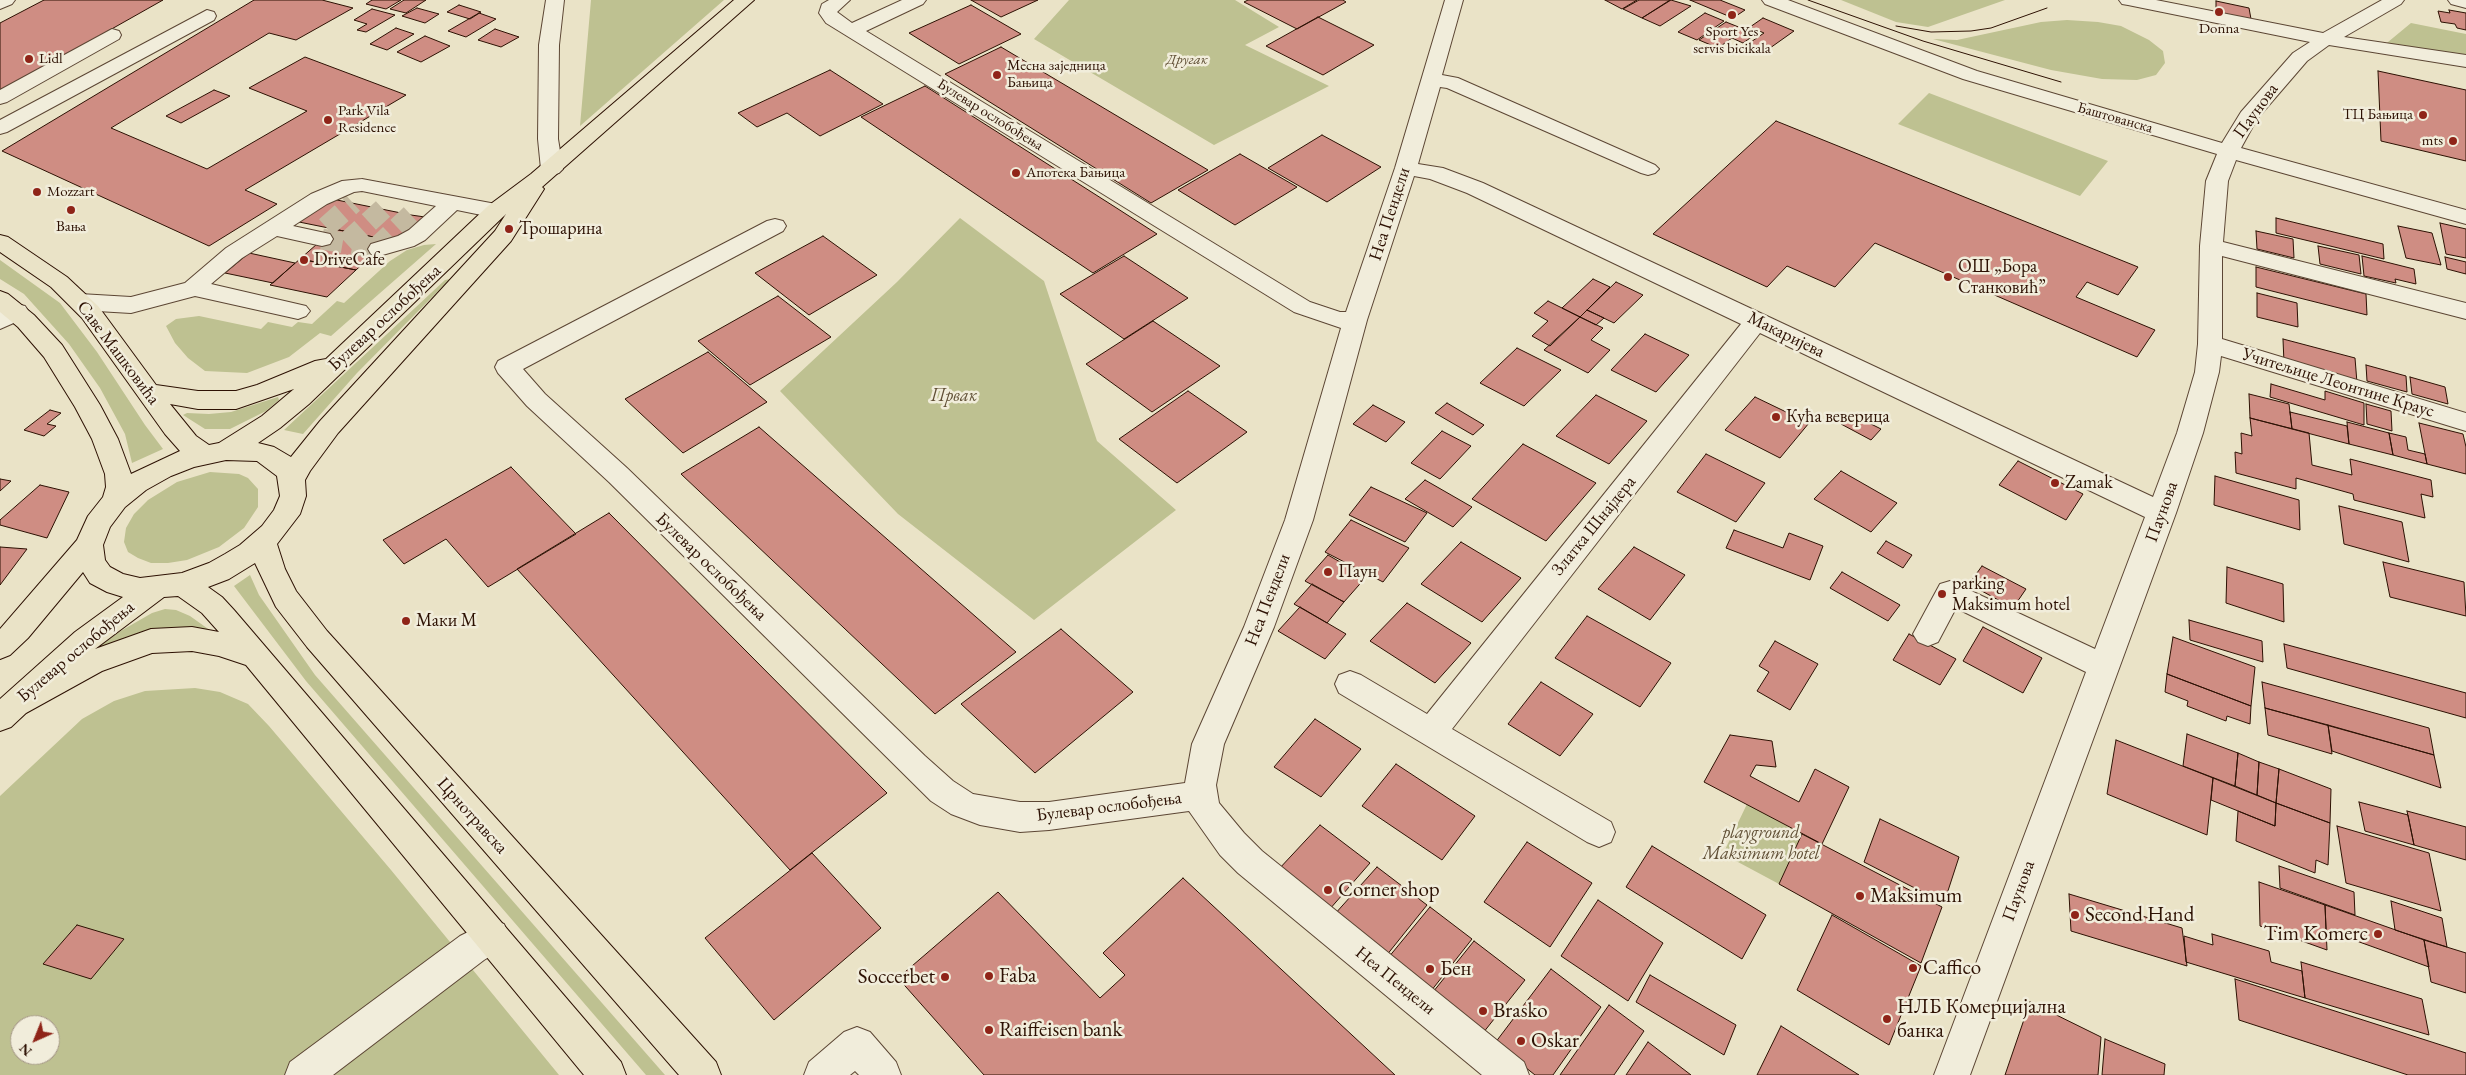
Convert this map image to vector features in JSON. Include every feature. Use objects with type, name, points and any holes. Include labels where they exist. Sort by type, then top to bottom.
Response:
[{"type":"main road","name":"Булевар ослобођења","points":[[215,452],[271,422],[339,360],[496,210],[546,174],[746,0]]},
{"type":"main road","name":"Булевар ослобођења","points":[[292,480],[299,466],[329,426],[502,236],[546,174]]},
{"type":"main road","name":"Саве Машковића","points":[[0,242],[58,282],[80,302],[108,335],[174,428],[187,443],[215,452]]},
{"type":"main road","points":[[6,311],[56,357],[105,439],[118,474],[119,487],[116,500]]},
{"type":"main road","points":[[148,392],[198,400],[236,400],[266,391],[339,360]]},
{"type":"main road","points":[[0,647],[18,630],[89,545],[98,523],[116,500],[149,475],[176,463],[215,452],[253,452],[265,454],[283,465],[292,480],[293,496],[286,514],[263,542],[250,553],[219,571],[183,584],[154,588],[128,587],[108,580],[100,575],[91,562],[89,545]]},
{"type":"main road","name":"Црнотравска","points":[[263,542],[272,570],[286,598],[317,639],[703,1075]]},
{"type":"main road","points":[[183,584],[212,605],[253,656],[608,1075]]},
{"type":"main road","name":"Булевар ослобођења","points":[[8,711],[85,640],[154,588]]},
{"type":"main road","points":[[8,711],[92,662],[151,641],[192,640],[219,644],[253,656]]},
{"type":"street","points":[[0,3],[6,0]]},
{"type":"street","points":[[546,174],[549,45],[555,0]]},
{"type":"street","name":"Булевар ослобођења","points":[[842,0],[833,4],[828,13],[833,19],[1302,307],[1338,320],[1355,320]]},
{"type":"street","points":[[852,30],[917,0]]},
{"type":"street","name":"Неа Пендели","points":[[1454,0],[1406,168],[1355,320],[1299,520],[1256,634],[1208,744],[1201,770],[1201,795],[1204,808],[1232,844],[1250,862],[1510,1075]]},
{"type":"street","name":"Баштованска","points":[[1771,0],[1970,74],[2229,151],[2466,217]]},
{"type":"street","points":[[2128,0],[2326,39],[2466,61]]},
{"type":"street","name":"Паунова","points":[[1952,1075],[2162,513],[2190,433],[2207,372],[2210,344],[2211,246],[2218,181],[2229,151],[2248,116],[2292,64],[2326,39],[2395,0]]},
{"type":"street","points":[[2457,0],[2466,2]]},
{"type":"street","points":[[3,125],[208,16]]},
{"type":"street","points":[[0,98],[112,35]]},
{"type":"street","points":[[1430,83],[1440,81],[1451,82],[1648,169]]},
{"type":"street","name":"Макаријева","points":[[1406,168],[1454,178],[2162,513]]},
{"type":"street","points":[[80,302],[131,305],[175,296],[193,288],[234,253],[272,228],[333,192],[362,185],[496,210]]},
{"type":"street","points":[[353,203],[372,187]]},
{"type":"street","points":[[383,209],[402,192]]},
{"type":"street","points":[[411,215],[429,197]]},
{"type":"street","points":[[379,249],[397,245],[417,235],[453,202]]},
{"type":"street","name":"Булевар ослобођења","points":[[775,226],[507,368],[536,400],[618,475],[914,766],[942,791],[962,804],[980,811],[1020,816],[1049,816],[1201,795]]},
{"type":"street","points":[[272,228],[321,234]]},
{"type":"street","points":[[2211,246],[2466,311]]},
{"type":"street","points":[[193,288],[298,311]]},
{"type":"street","name":"Златка Шнајдера","points":[[1431,732],[1757,320]]},
{"type":"street","name":"Учитељице Леонтине Краус","points":[[2210,344],[2466,422]]},
{"type":"street","points":[[1928,634],[1950,592],[2104,667]]},
{"type":"street","points":[[1350,684],[1599,832]]},
{"type":"street","points":[[303,1075],[472,948],[492,936]]},
{"type":"street","points":[[822,1075],[857,1045],[883,1075]]},
{"type":"green space","points":[[591,0],[724,0],[580,126]]},
{"type":"green space","name":"Другак","points":[[1069,0],[1235,0],[1279,27],[1245,45],[1329,86],[1214,145],[1034,39]]},
{"type":"green space","points":[[1841,0],[2005,0],[1928,27],[1896,22]]},
{"type":"green space","points":[[2067,20],[2121,26],[2149,40],[2163,51],[2165,63],[2156,75],[2137,80],[2102,79],[2051,70],[1933,39],[1957,40],[2041,22]]},
{"type":"green space","points":[[2411,23],[2466,34],[2466,58],[2382,47]]},
{"type":"green space","points":[[1929,93],[2108,161],[2080,196],[1898,124]]},
{"type":"green space","name":"Првак","points":[[960,218],[1044,281],[1097,441],[1176,510],[1034,620],[898,514],[780,391],[897,282]]},
{"type":"green space","points":[[436,244],[331,336],[320,333],[289,357],[247,373],[205,371],[188,358],[175,343],[166,326],[176,319],[199,316],[261,329],[268,322],[292,327],[298,322],[312,324],[337,301],[344,303],[390,261],[407,250]]},
{"type":"green space","points":[[0,260],[60,303],[97,352],[163,449],[132,463],[125,434],[100,388],[69,344],[24,294],[0,279]]},
{"type":"green space","points":[[450,279],[357,373],[303,434],[284,430],[445,280]]},
{"type":"green space","points":[[278,397],[279,400],[266,411],[230,429],[205,429],[183,415],[187,413],[231,412]]},
{"type":"green space","points":[[210,472],[239,474],[248,478],[258,489],[258,507],[244,528],[219,547],[187,560],[151,563],[128,552],[124,542],[126,528],[134,514],[148,500],[177,482]]},
{"type":"green space","points":[[250,575],[259,595],[315,675],[665,1075],[646,1075],[306,681],[234,586]]},
{"type":"green space","points":[[165,609],[176,610],[190,616],[211,631],[166,628],[129,637],[90,653],[119,632],[152,613]]},
{"type":"green space","points":[[195,688],[220,692],[248,704],[269,726],[391,870],[559,1075],[0,1075],[0,796],[82,719],[114,701],[145,691]]},
{"type":"green space","name":"playground Maksimum hotel","points":[[1747,804],[1802,834],[1779,884],[1723,854]]},
{"type":"building","name":"Lidl","points":[[44,0],[163,0],[0,92],[0,23]]},
{"type":"building","name":"Park Vila Residence","points":[[254,0],[322,0],[353,8],[296,40],[269,33],[111,128],[207,169],[307,111],[249,88],[305,57],[406,95],[245,190],[277,204],[209,246],[2,151]]},
{"type":"building","points":[[372,0],[401,0],[386,9],[366,4]]},
{"type":"building","points":[[404,0],[426,0],[406,13],[390,9]]},
{"type":"building","points":[[971,0],[1038,0],[1001,17]]},
{"type":"building","points":[[1248,0],[1343,0],[1346,2],[1297,29],[1244,2]]},
{"type":"building","points":[[1605,0],[1637,0],[1622,9]]},
{"type":"building","points":[[1639,0],[1670,0],[1642,18],[1623,9]]},
{"type":"building","points":[[1671,0],[1691,6],[1660,26],[1642,18]]},
{"type":"building","points":[[1690,0],[1720,0],[1745,10],[1733,18]]},
{"type":"building","points":[[2216,1],[2249,8],[2251,19],[2216,12]]},
{"type":"building","points":[[459,5],[481,12],[470,19],[447,12]]},
{"type":"building","points":[[971,5],[1021,34],[959,64],[909,33]]},
{"type":"building","points":[[417,8],[439,14],[425,23],[402,16]]},
{"type":"building","points":[[372,9],[395,15],[366,32],[357,30],[367,24],[354,20]]},
{"type":"building","points":[[2449,10],[2466,13],[2466,30],[2457,28],[2455,24],[2441,22],[2438,11],[2450,13]]},
{"type":"building","points":[[479,13],[496,19],[466,37],[448,31]]},
{"type":"building","points":[[1705,13],[1724,21],[1697,40],[1678,32]]},
{"type":"building","points":[[1318,17],[1374,45],[1323,75],[1266,46]]},
{"type":"building","points":[[1763,18],[1794,31],[1763,53],[1745,46],[1764,33],[1750,27]]},
{"type":"building","points":[[1726,22],[1756,34],[1743,43],[1732,38],[1718,48],[1699,40]]},
{"type":"building","points":[[396,28],[414,34],[387,50],[370,44]]},
{"type":"building","points":[[495,29],[519,37],[501,47],[478,40]]},
{"type":"building","points":[[425,36],[450,46],[421,62],[397,52]]},
{"type":"building","points":[[1001,47],[1208,170],[1151,203],[945,74]]},
{"type":"building","points":[[830,70],[883,104],[820,136],[787,113],[757,127],[738,113]]},
{"type":"building","name":"ТЦ Бањица","points":[[2378,71],[2466,90],[2466,161],[2381,141]]},
{"type":"building","points":[[925,86],[1157,234],[1093,273],[861,117]]},
{"type":"building","points":[[214,90],[230,96],[181,123],[166,116]]},
{"type":"building","points":[[1776,121],[2138,267],[2118,295],[2087,282],[2076,297],[2155,330],[2137,357],[1875,243],[1835,287],[1787,266],[1767,287],[1653,234]]},
{"type":"building","points":[[1322,135],[1381,167],[1327,202],[1268,168]]},
{"type":"building","points":[[1240,154],[1297,187],[1235,225],[1178,190]]},
{"type":"building","points":[[327,198],[425,217],[398,242],[299,222]]},
{"type":"building","points":[[2276,218],[2383,244],[2384,259],[2276,233]]},
{"type":"building","points":[[2440,223],[2466,229],[2466,258],[2446,254]]},
{"type":"building","points":[[2398,226],[2432,233],[2441,265],[2406,258]]},
{"type":"building","points":[[334,229],[389,240],[356,270],[300,259]]},
{"type":"building","points":[[2256,231],[2293,239],[2294,258],[2257,249]]},
{"type":"building","points":[[823,236],[877,275],[809,315],[755,273]]},
{"type":"building","points":[[2318,246],[2359,255],[2361,274],[2320,264]]},
{"type":"building","points":[[249,253],[295,263],[273,283],[225,273]]},
{"type":"building","points":[[1124,256],[1188,298],[1124,339],[1060,294]]},
{"type":"building","points":[[2362,256],[2414,269],[2416,284],[2395,279],[2396,283],[2364,276]]},
{"type":"building","points":[[2445,257],[2466,262],[2466,274],[2447,269]]},
{"type":"building","points":[[300,259],[356,270],[327,297],[270,285]]},
{"type":"building","points":[[2256,267],[2366,294],[2367,315],[2256,287]]},
{"type":"building","points":[[1593,279],[1610,287],[1580,317],[1562,308]]},
{"type":"building","points":[[1616,282],[1643,295],[1614,323],[1587,310]]},
{"type":"building","points":[[2257,293],[2297,303],[2298,327],[2257,317]]},
{"type":"building","points":[[778,296],[831,337],[750,385],[698,341]]},
{"type":"building","points":[[1548,301],[1580,317],[1550,346],[1532,336],[1548,321],[1534,313]]},
{"type":"building","points":[[1587,310],[1604,318],[1596,325],[1580,317]]},
{"type":"building","points":[[1580,317],[1603,328],[1591,340],[1610,350],[1588,373],[1544,350]]},
{"type":"building","points":[[1153,321],[1220,366],[1152,412],[1086,364]]},
{"type":"building","points":[[1645,334],[1689,355],[1656,392],[1611,370]]},
{"type":"building","points":[[2283,339],[2355,358],[2357,383],[2284,363]]},
{"type":"building","points":[[1517,348],[1561,370],[1524,406],[1480,383]]},
{"type":"building","points":[[708,352],[767,402],[683,453],[625,399]]},
{"type":"building","points":[[2366,365],[2406,376],[2407,392],[2367,381]]},
{"type":"building","points":[[2410,377],[2445,387],[2448,404],[2412,394]]},
{"type":"building","points":[[2271,384],[2325,400],[2325,391],[2364,403],[2364,425],[2270,397]]},
{"type":"building","points":[[1188,391],[1247,432],[1177,483],[1119,439]]},
{"type":"building","points":[[2249,394],[2289,404],[2292,429],[2250,418]]},
{"type":"building","points":[[1596,395],[1647,421],[1609,464],[1556,436]]},
{"type":"building","points":[[1755,397],[1809,423],[1780,458],[1725,430]]},
{"type":"building","points":[[1447,403],[1484,425],[1473,435],[1435,413]]},
{"type":"building","points":[[2366,404],[2391,411],[2392,431],[2367,424]]},
{"type":"building","points":[[1373,405],[1405,422],[1386,442],[1353,424]]},
{"type":"building","points":[[50,410],[61,413],[47,424],[56,426],[44,436],[24,430]]},
{"type":"building","points":[[2290,412],[2347,426],[2349,444],[2292,429]]},
{"type":"building","points":[[1851,414],[1881,429],[1871,440],[1841,424]]},
{"type":"building","points":[[2250,418],[2309,433],[2312,465],[2352,475],[2350,459],[2431,480],[2433,497],[2421,494],[2425,518],[2354,500],[2353,494],[2296,478],[2296,489],[2236,473],[2235,452],[2242,454],[2241,433],[2252,436]]},
{"type":"building","points":[[2347,422],[2389,433],[2393,455],[2349,444]]},
{"type":"building","points":[[2419,423],[2463,434],[2466,447],[2466,474],[2427,464]]},
{"type":"building","points":[[759,427],[1016,652],[935,714],[681,474]]},
{"type":"building","points":[[1442,431],[1471,446],[1440,479],[1411,463]]},
{"type":"building","points":[[2389,433],[2406,437],[2408,450],[2425,454],[2427,464],[2393,455]]},
{"type":"building","points":[[1523,444],[1596,483],[1546,541],[1472,499]]},
{"type":"building","points":[[1706,454],[1765,483],[1736,522],[1677,492]]},
{"type":"building","points":[[2018,461],[2083,494],[2066,520],[1999,485]]},
{"type":"building","points":[[511,467],[576,534],[488,587],[446,539],[404,564],[383,540]]},
{"type":"building","points":[[1841,471],[1897,503],[1871,532],[1814,499]]},
{"type":"building","points":[[2215,476],[2299,500],[2300,530],[2214,505]]},
{"type":"building","points":[[0,479],[11,481],[0,491]]},
{"type":"building","points":[[1425,480],[1472,507],[1453,527],[1405,499]]},
{"type":"building","points":[[40,485],[69,492],[47,538],[0,525],[0,520]]},
{"type":"building","points":[[1371,487],[1427,513],[1405,542],[1349,515]]},
{"type":"building","points":[[2339,506],[2402,522],[2409,562],[2344,544]]},
{"type":"building","points":[[609,513],[887,793],[790,870],[517,569]]},
{"type":"building","points":[[1351,520],[1409,548],[1383,582],[1325,552]]},
{"type":"building","points":[[1734,530],[1783,548],[1789,533],[1823,546],[1810,580],[1726,548]]},
{"type":"building","points":[[1886,541],[1912,555],[1903,568],[1877,553]]},
{"type":"building","points":[[1461,542],[1521,578],[1482,622],[1421,584]]},
{"type":"building","points":[[0,547],[27,549],[0,585]]},
{"type":"building","points":[[1634,547],[1685,575],[1650,620],[1598,589]]},
{"type":"building","points":[[1328,555],[1366,577],[1344,602],[1305,581]]},
{"type":"building","points":[[2383,562],[2464,582],[2466,616],[2390,597]]},
{"type":"building","points":[[1982,566],[2026,589],[2013,608],[1969,584]]},
{"type":"building","points":[[2227,567],[2283,584],[2284,622],[2226,603]]},
{"type":"building","points":[[1842,572],[1900,605],[1888,621],[1830,588]]},
{"type":"building","points":[[1312,584],[1344,602],[1327,623],[1294,604]]},
{"type":"building","points":[[1407,603],[1471,643],[1435,683],[1370,641]]},
{"type":"building","points":[[1300,607],[1346,634],[1325,659],[1278,631]]},
{"type":"building","points":[[1587,616],[1671,663],[1640,707],[1555,658]]},
{"type":"building","points":[[2189,620],[2262,641],[2263,662],[2190,640]]},
{"type":"building","points":[[1983,627],[2042,658],[2023,693],[1963,661]]},
{"type":"building","points":[[1061,629],[1133,692],[1035,773],[961,704]]},
{"type":"building","points":[[1909,634],[1956,659],[1940,685],[1893,660]]},
{"type":"building","points":[[2173,637],[2255,667],[2251,706],[2167,674]]},
{"type":"building","points":[[1775,641],[1818,664],[1790,710],[1757,691],[1769,672],[1759,666]]},
{"type":"building","points":[[2284,644],[2466,693],[2466,718],[2287,668]]},
{"type":"building","points":[[2167,674],[2251,706],[2250,724],[2227,716],[2226,721],[2187,706],[2188,701],[2165,692]]},
{"type":"building","points":[[1541,682],[1593,714],[1560,756],[1508,724]]},
{"type":"building","points":[[2262,682],[2429,728],[2434,755],[2265,708]]},
{"type":"building","points":[[2265,708],[2328,725],[2332,754],[2268,735]]},
{"type":"building","points":[[1315,719],[1361,749],[1321,797],[1274,767]]},
{"type":"building","points":[[2328,725],[2434,755],[2441,788],[2332,751]]},
{"type":"building","points":[[2187,734],[2238,753],[2235,786],[2183,766]]},
{"type":"building","points":[[1730,735],[1772,741],[1776,767],[1756,765],[1750,776],[1799,802],[1815,769],[1849,787],[1822,844],[1704,782]]},
{"type":"building","points":[[2116,740],[2213,778],[2207,835],[2107,794]]},
{"type":"building","points":[[2238,753],[2259,762],[2257,795],[2235,786]]},
{"type":"building","points":[[2259,762],[2279,769],[2276,803],[2257,795]]},
{"type":"building","points":[[1396,764],[1475,816],[1442,860],[1362,806]]},
{"type":"building","points":[[2279,769],[2331,789],[2330,823],[2276,803]]},
{"type":"building","points":[[2213,778],[2276,803],[2275,826],[2211,800]]},
{"type":"building","points":[[2359,802],[2408,815],[2414,845],[2365,831]]},
{"type":"building","points":[[2276,803],[2330,823],[2328,865],[2316,860],[2315,873],[2236,841],[2238,811],[2275,826]]},
{"type":"building","points":[[2407,811],[2466,827],[2466,860],[2414,845]]},
{"type":"building","points":[[1880,819],[1959,857],[1944,903],[1864,862]]},
{"type":"building","points":[[1320,825],[1370,863],[1329,910],[1278,870]]},
{"type":"building","points":[[2337,826],[2429,853],[2441,911],[2346,883]]},
{"type":"building","name":"Maksimum","points":[[1802,834],[1942,907],[1921,963],[1779,884]]},
{"type":"building","points":[[1527,842],[1592,883],[1550,947],[1484,902]]},
{"type":"building","points":[[1652,846],[1766,915],[1742,959],[1626,887]]},
{"type":"building","points":[[812,853],[881,928],[774,1020],[705,938]]},
{"type":"building","points":[[2279,866],[2354,892],[2355,915],[2280,888]]},
{"type":"building","points":[[1377,867],[1427,905],[1386,956],[1334,915]]},
{"type":"building","name":"Faba","points":[[1183,878],[1395,1075],[984,1075],[898,978],[998,892],[1100,998],[1125,975],[1103,953]]},
{"type":"building","points":[[2259,882],[2325,905],[2327,950],[2260,926]]},
{"type":"building","points":[[2069,894],[2182,928],[2187,966],[2071,931]]},
{"type":"building","points":[[1598,900],[1663,943],[1628,1001],[1561,956]]},
{"type":"building","points":[[2391,901],[2442,918],[2447,947],[2395,930]]},
{"type":"building","points":[[2325,905],[2424,940],[2429,967],[2326,930]]},
{"type":"building","points":[[1430,907],[1472,939],[1431,991],[1388,958]]},
{"type":"building","points":[[1832,915],[1921,966],[1889,1045],[1797,990]]},
{"type":"building","points":[[77,925],[124,939],[91,979],[43,964]]},
{"type":"building","points":[[2212,934],[2269,951],[2271,962],[2302,971],[2305,998],[2186,962],[2184,936],[2213,945]]},
{"type":"building","points":[[2424,940],[2466,953],[2466,993],[2431,982]]},
{"type":"building","points":[[1474,941],[1525,980],[1483,1033],[1433,992]]},
{"type":"building","points":[[2301,962],[2422,999],[2429,1035],[2305,998]]},
{"type":"building","points":[[1551,969],[1601,1007],[1553,1075],[1535,1075],[1495,1043]]},
{"type":"building","points":[[1650,975],[1736,1025],[1724,1055],[1636,1002]]},
{"type":"building","points":[[2235,979],[2466,1053],[2466,1075],[2408,1075],[2239,1020]]},
{"type":"building","points":[[2030,1002],[2101,1037],[2098,1075],[2005,1075]]},
{"type":"building","points":[[1609,1005],[1644,1031],[1614,1075],[1560,1075]]},
{"type":"building","points":[[1781,1026],[1859,1075],[1757,1075]]},
{"type":"building","points":[[2105,1039],[2165,1064],[2164,1075],[2102,1075]]},
{"type":"building","points":[[1648,1042],[1691,1075],[1626,1075]]},
{"type":"tunnel","points":[[326,227],[353,203]]},
{"type":"tunnel","points":[[346,243],[383,209]]},
{"type":"tunnel","points":[[376,248],[411,215]]},
{"type":"tunnel","points":[[322,239],[376,248]]},
{"type":"tram line","points":[[1808,0],[1923,41],[2061,82]]},
{"type":"tram line","points":[[1896,26],[1931,32],[1971,31],[1991,28],[2047,8]]},
{"type":"place","name":"Donna","points":[[2219,12]]},
{"type":"place","name":"Sport Yes servis bicikala","points":[[1732,15]]},
{"type":"place","name":"Lidl","points":[[29,59]]},
{"type":"place","name":"Месна заједница Бањица","points":[[997,75]]},
{"type":"place","name":"ТЦ Бањица","points":[[2423,115]]},
{"type":"place","name":"Park Vila Residence","points":[[328,120]]},
{"type":"place","name":"mts","points":[[2453,141]]},
{"type":"place","name":"Апотека Бањица","points":[[1016,173]]},
{"type":"place","name":"Mozzart","points":[[37,192]]},
{"type":"place","name":"Вања","points":[[71,210]]},
{"type":"place","name":"Трошарина","points":[[509,229]]},
{"type":"place","name":"DriveCafe","points":[[304,260]]},
{"type":"place","name":"ОШ „Бора Станковић”","points":[[1948,277]]},
{"type":"place","name":"Кућа веверица","points":[[1776,417]]},
{"type":"place","name":"Zamak","points":[[2055,483]]},
{"type":"place","name":"Паун","points":[[1328,572]]},
{"type":"place","name":"parking Maksimum hotel","points":[[1942,594]]},
{"type":"place","name":"Маки М","points":[[406,621]]},
{"type":"place","name":"Corner shop","points":[[1328,890]]},
{"type":"place","name":"Maksimum","points":[[1860,896]]},
{"type":"place","name":"Second Hand","points":[[2075,915]]},
{"type":"place","name":"Tim Komerc","points":[[2378,934]]},
{"type":"place","name":"Caffico","points":[[1913,968]]},
{"type":"place","name":"Бен","points":[[1430,969]]},
{"type":"place","name":"Faba","points":[[989,976]]},
{"type":"place","name":"Soccerbet","points":[[945,977]]},
{"type":"place","name":"Brasko","points":[[1483,1011]]},
{"type":"place","name":"НЛБ Комерцијална банка","points":[[1887,1019]]},
{"type":"place","name":"Raiffeisen bank","points":[[989,1030]]},
{"type":"place","name":"Oskar","points":[[1521,1041]]}]
